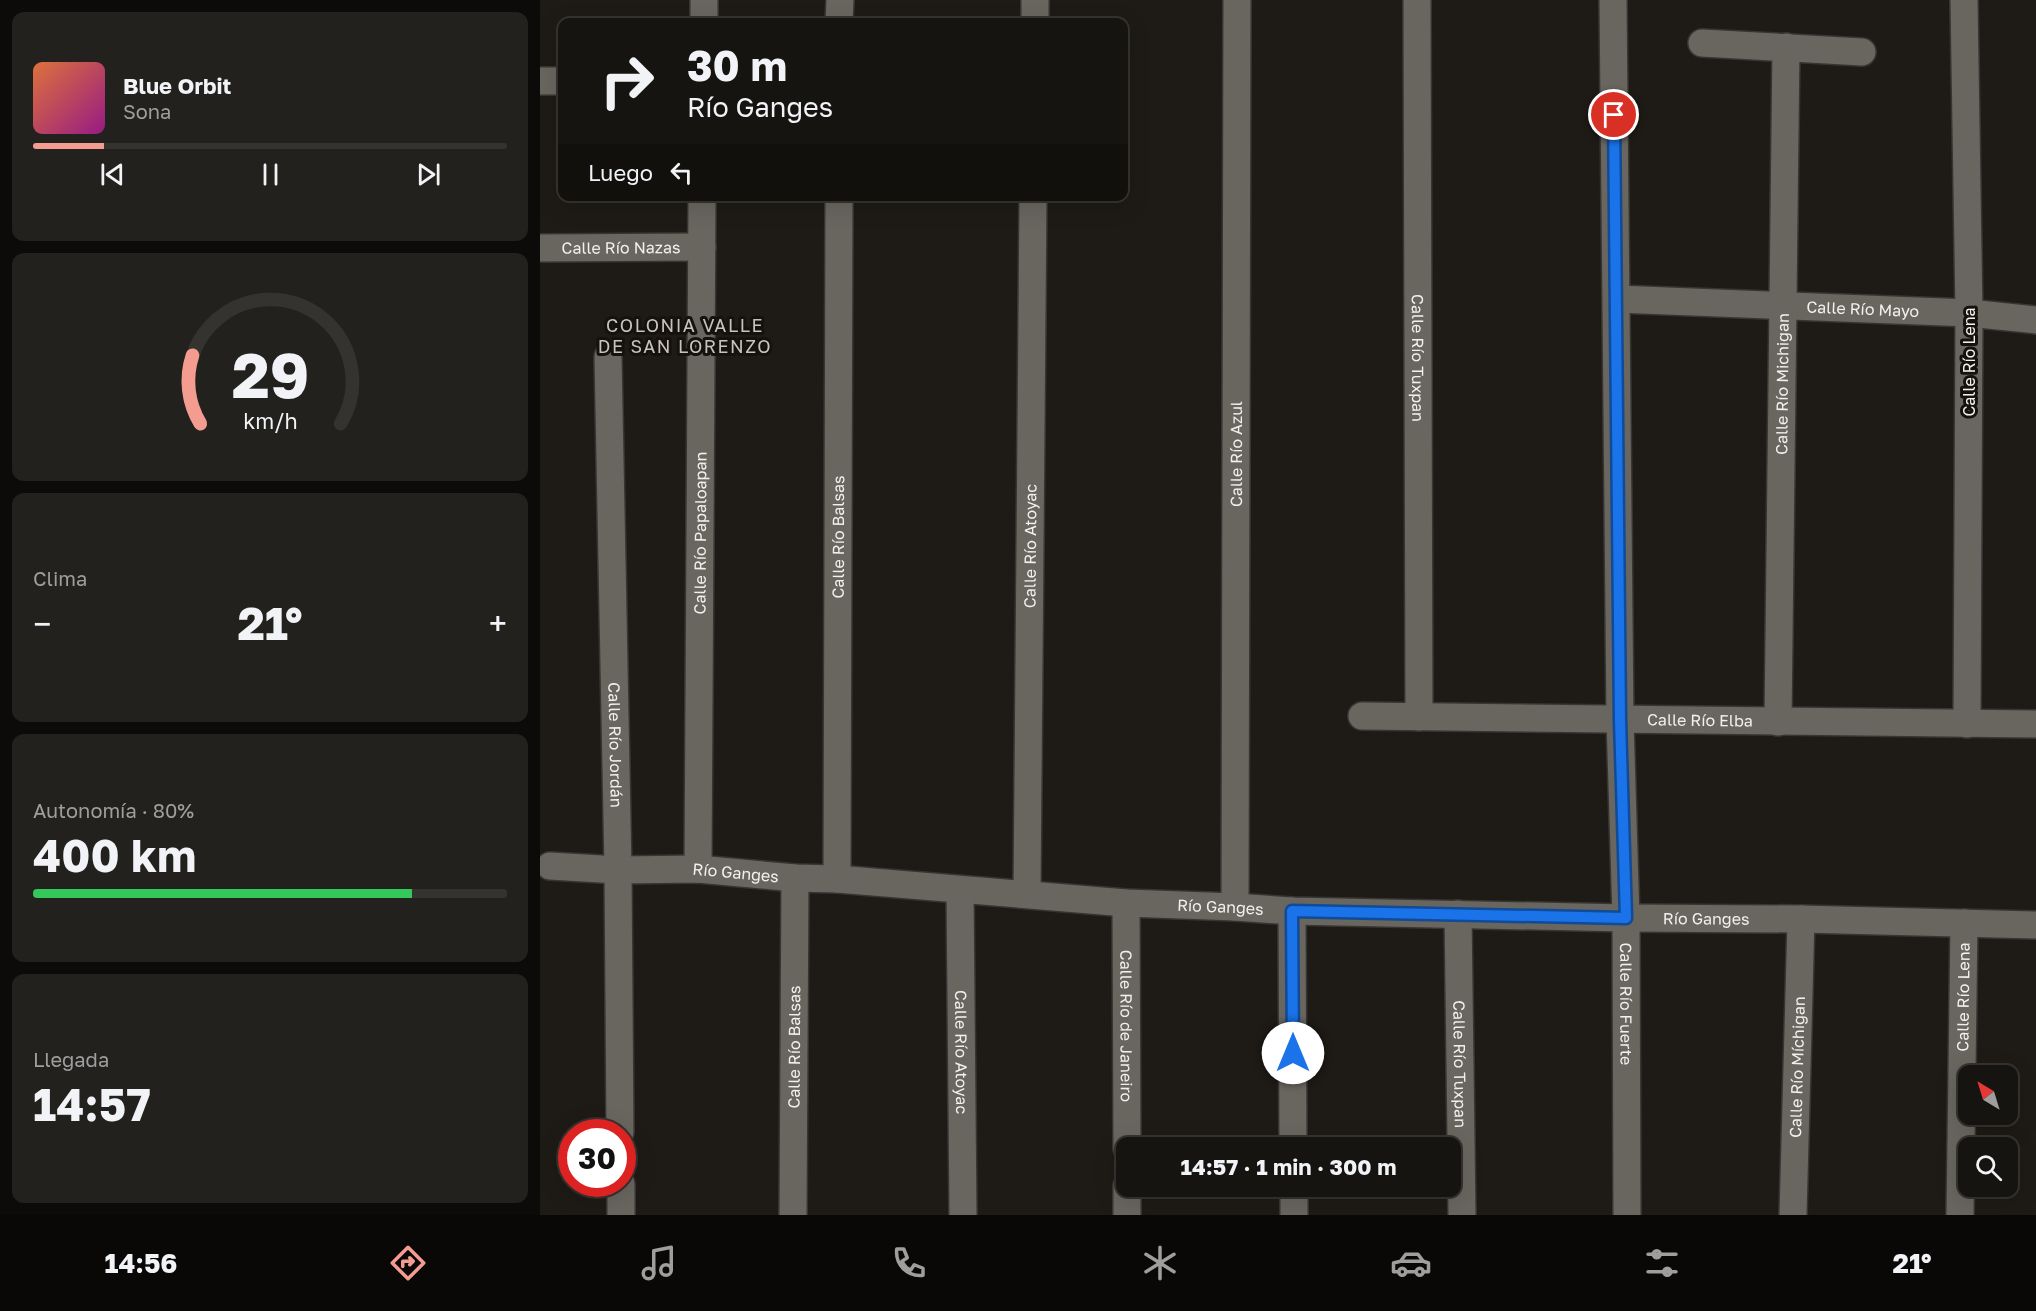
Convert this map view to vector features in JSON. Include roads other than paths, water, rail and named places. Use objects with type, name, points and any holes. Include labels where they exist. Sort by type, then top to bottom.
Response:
[{"type":"street","points":[[704,0],[704,18]]},
{"type":"street","points":[[840,0],[840,18]]},
{"type":"street","points":[[1035,0],[1035,18]]},
{"type":"street","name":"Calle Río Azul","points":[[1235,907],[1237,0]]},
{"type":"street","name":"Calle Río Tuxpan","points":[[1417,0],[1419,717]]},
{"type":"street","name":"Calle Río Fuerte","points":[[1613,0],[1620,720],[1626,918],[1628,1215]]},
{"type":"street","name":"Calle Río Lena","points":[[1964,0],[1969,313],[1967,724]]},
{"type":"street","points":[[1702,43],[1862,52]]},
{"type":"street","name":"Calle Río Michigan","points":[[1778,722],[1786,47]]},
{"type":"street","points":[[540,81],[558,81]]},
{"type":"street","name":"Calle Río Papaloapan","points":[[698,869],[702,201]]},
{"type":"street","name":"Calle Río Balsas","points":[[837,879],[839,201]]},
{"type":"street","name":"Calle Río Atoyac","points":[[1027,894],[1033,201]]},
{"type":"street","name":"Calle Río Nazas","points":[[540,248],[702,247]]},
{"type":"street","name":"Calle Río Mayo","points":[[1617,299],[1969,313],[2036,320]]},
{"type":"street","name":"Calle Río Jordán","points":[[608,357],[621,1119]]},
{"type":"street","name":"Calle Río Elba","points":[[1362,716],[2036,724]]},
{"type":"street","name":"Río Ganges","points":[[550,866],[618,870],[698,869],[1126,903],[1292,911],[2036,925]]},
{"type":"street","name":"Calle Río Balsas","points":[[793,1215],[795,878]]},
{"type":"street","name":"Calle Río Atoyac","points":[[960,890],[963,1215]]},
{"type":"street","name":"Calle Río de Janeiro","points":[[1126,903],[1127,1137]]},
{"type":"street","points":[[1292,911],[1293,1137]]},
{"type":"street","name":"Calle Río Tuxpan","points":[[1458,914],[1462,1215]]},
{"type":"street","name":"Calle Río Míchigan","points":[[1793,1215],[1801,919]]},
{"type":"street","name":"Calle Río Lena","points":[[1960,1215],[1964,923]]},
{"type":"street","points":[[621,1197],[621,1215]]},
{"type":"street","points":[[1127,1197],[1127,1215]]},
{"type":"street","points":[[1294,1197],[1294,1215]]},
{"type":"district","name":"COLONIA VALLE DE SAN LORENZO","points":[[685,335]]}]
